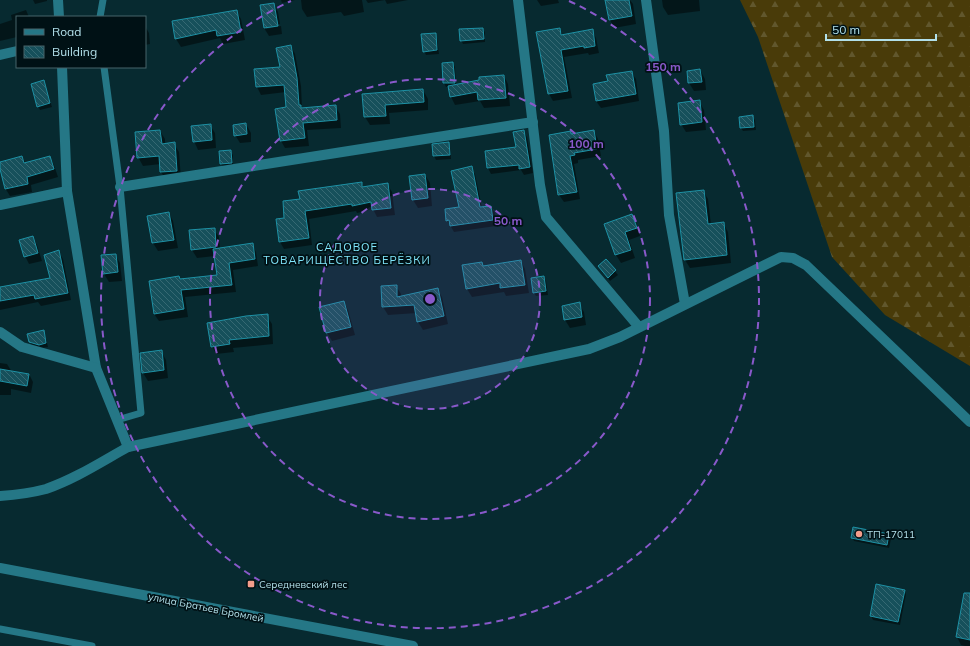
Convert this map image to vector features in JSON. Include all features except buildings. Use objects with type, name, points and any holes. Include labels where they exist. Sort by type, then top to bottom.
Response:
[{"type":"street","points":[[58,0],[59,16]]},
{"type":"street","points":[[518,0],[540,186],[546,217],[639,328]]},
{"type":"street","points":[[646,0],[664,131],[669,215],[685,304]]},
{"type":"street","points":[[0,55],[16,50]]},
{"type":"street","points":[[62,68],[67,191],[96,368],[128,447]]},
{"type":"street","points":[[120,187],[533,122]]},
{"type":"street","points":[[0,205],[67,191]]},
{"type":"street","points":[[0,496],[20,495],[44,489],[67,480],[128,447],[570,354],[603,344],[639,328],[781,257],[793,258],[806,265],[970,422]]},
{"type":"street","points":[[0,332],[22,347],[96,368]]},
{"type":"street","name":"улица Братьев Бромлей","points":[[0,568],[413,646]]},
{"type":"lane","points":[[100,16],[103,0]]},
{"type":"lane","points":[[104,68],[120,187],[141,413],[117,420]]},
{"type":"lane","points":[[0,629],[92,646]]},
{"type":"green space","points":[[740,0],[970,0],[970,366],[885,315],[832,257],[758,37]]},
{"type":"place","name":"ТП-17011","points":[[859,534]]},
{"type":"place","name":"Середневский лес","points":[[251,584]]},
{"type":"district","name":"САДОВОЕ ТОВАРИЩЕСТВО БЕРЁЗКИ","points":[[347,253]]}]
